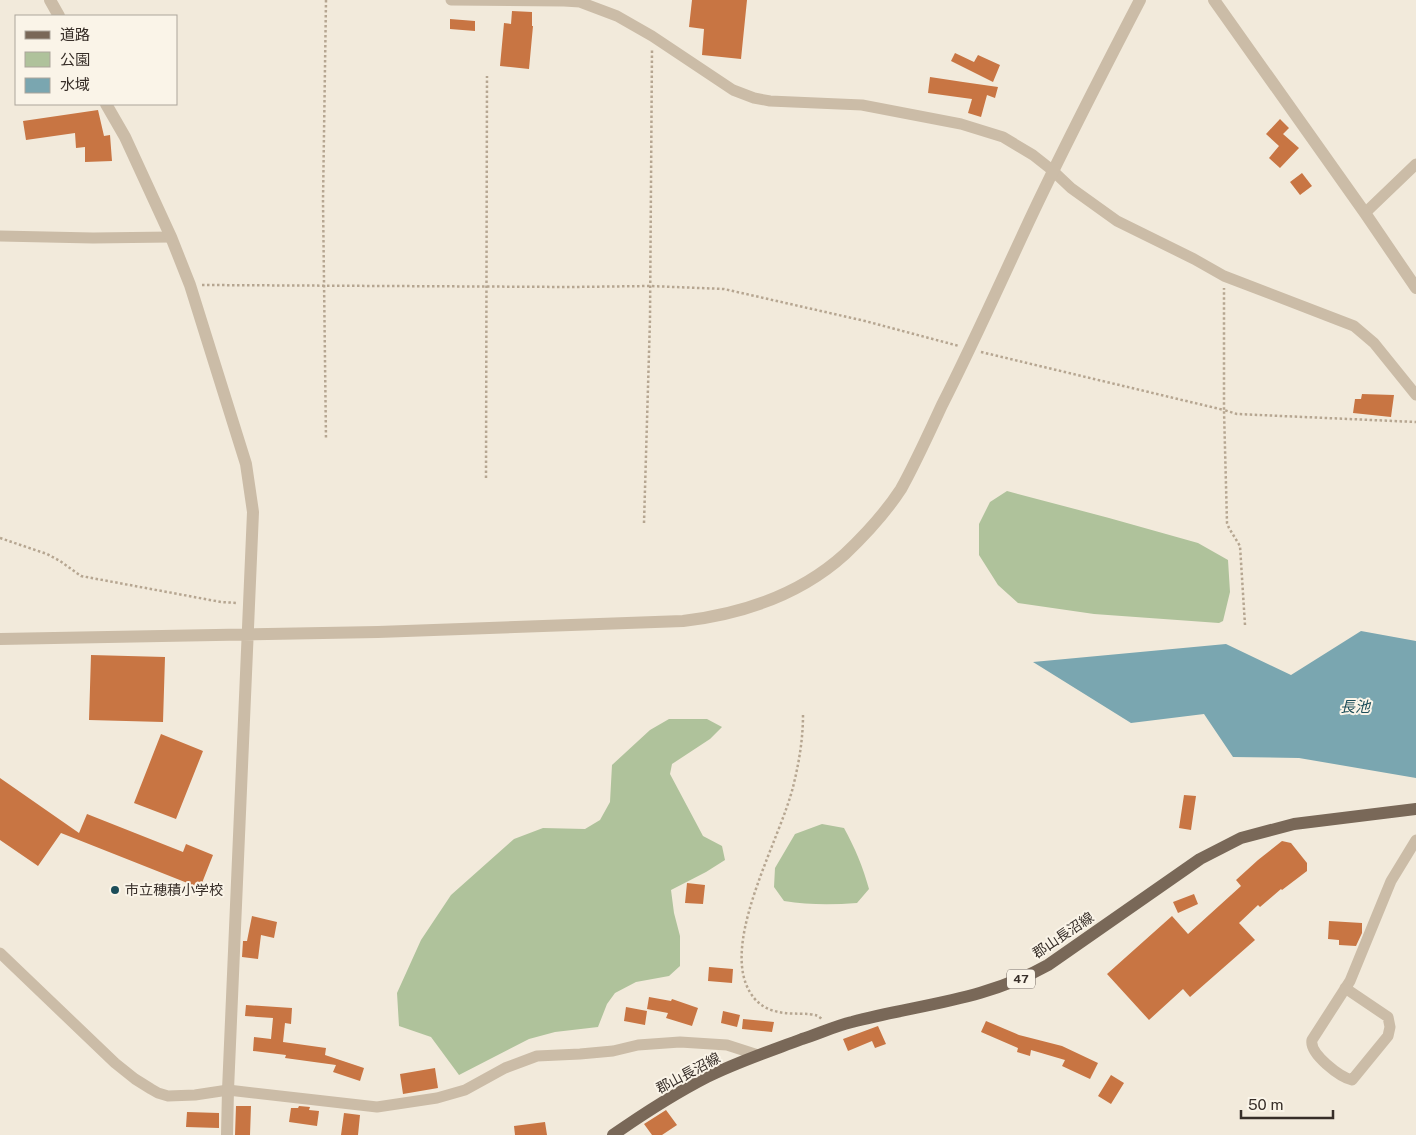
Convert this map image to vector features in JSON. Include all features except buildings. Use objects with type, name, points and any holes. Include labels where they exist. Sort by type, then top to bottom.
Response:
[{"type":"main road","name":"郡山長沼線","points":[[613,1135],[643,1114],[708,1077],[758,1055],[851,1022],[964,998],[996,989],[1024,978],[1048,965],[1200,859],[1242,838],[1294,824],[1416,809]]},
{"type":"street","points":[[50,0],[58,15]]},
{"type":"street","points":[[451,0],[580,2],[617,16],[652,36],[733,90],[754,98],[770,101],[862,105],[961,124],[1003,137],[1032,155],[1052,170],[1070,188],[1118,221],[1224,276],[1354,326],[1374,343],[1416,394]]},
{"type":"street","points":[[0,639],[378,632],[654,623],[731,614],[751,608],[797,587],[829,567],[868,531],[900,489],[970,349],[1052,170],[1140,0]]},
{"type":"street","points":[[1214,0],[1416,288]]},
{"type":"street","points":[[107,105],[125,137],[171,236],[190,285],[246,464],[254,512],[228,1090],[228,1135]]},
{"type":"street","points":[[1365,213],[1416,164]]},
{"type":"street","points":[[0,236],[93,238],[171,236]]},
{"type":"street","points":[[1345,988],[1388,1017],[1390,1027],[1388,1036],[1352,1080],[1346,1078],[1321,1059],[1311,1045],[1312,1040],[1350,980],[1391,881],[1416,840]]},
{"type":"street","points":[[0,952],[115,1063],[151,1090],[168,1096],[195,1095],[228,1090],[377,1106],[437,1098],[465,1090],[505,1068],[537,1056],[612,1051],[638,1045],[680,1042],[727,1045],[758,1055]]},
{"type":"path","points":[[326,0],[323,172],[326,440]]},
{"type":"path","points":[[644,523],[650,286],[652,36]]},
{"type":"path","points":[[486,478],[487,76]]},
{"type":"path","points":[[1224,276],[1224,410],[1228,523],[1240,546],[1245,625]]},
{"type":"path","points":[[190,285],[650,286],[736,290],[1237,414],[1416,422]]},
{"type":"path","points":[[0,538],[47,554],[81,576],[222,602],[250,603]]},
{"type":"path","points":[[803,715],[803,736],[793,788],[753,899],[742,954],[746,984],[761,1005],[775,1012],[815,1014],[820,1016],[826,1031]]},
{"type":"green space","points":[[1007,491],[1198,543],[1228,560],[1230,592],[1223,621],[1219,623],[1094,614],[1018,603],[998,585],[979,555],[979,524],[990,502]]},
{"type":"green space","points":[[669,719],[707,719],[722,727],[710,739],[672,764],[670,774],[703,836],[722,846],[725,860],[671,890],[680,936],[680,966],[669,976],[636,982],[615,993],[607,1004],[598,1027],[555,1032],[529,1039],[459,1075],[431,1037],[399,1026],[397,993],[421,940],[451,895],[514,839],[543,828],[585,829],[600,820],[610,802],[612,765],[650,730]]},
{"type":"green space","points":[[822,824],[844,828],[855,850],[869,889],[857,903],[820,904],[784,901],[774,887],[775,868],[795,834]]},
{"type":"water","name":"長池","points":[[1361,631],[1416,641],[1416,778],[1299,758],[1233,757],[1204,714],[1131,723],[1033,662],[1226,644],[1291,675]]},
{"type":"place","name":"市立穂積小学校","points":[[115,890]]}]
